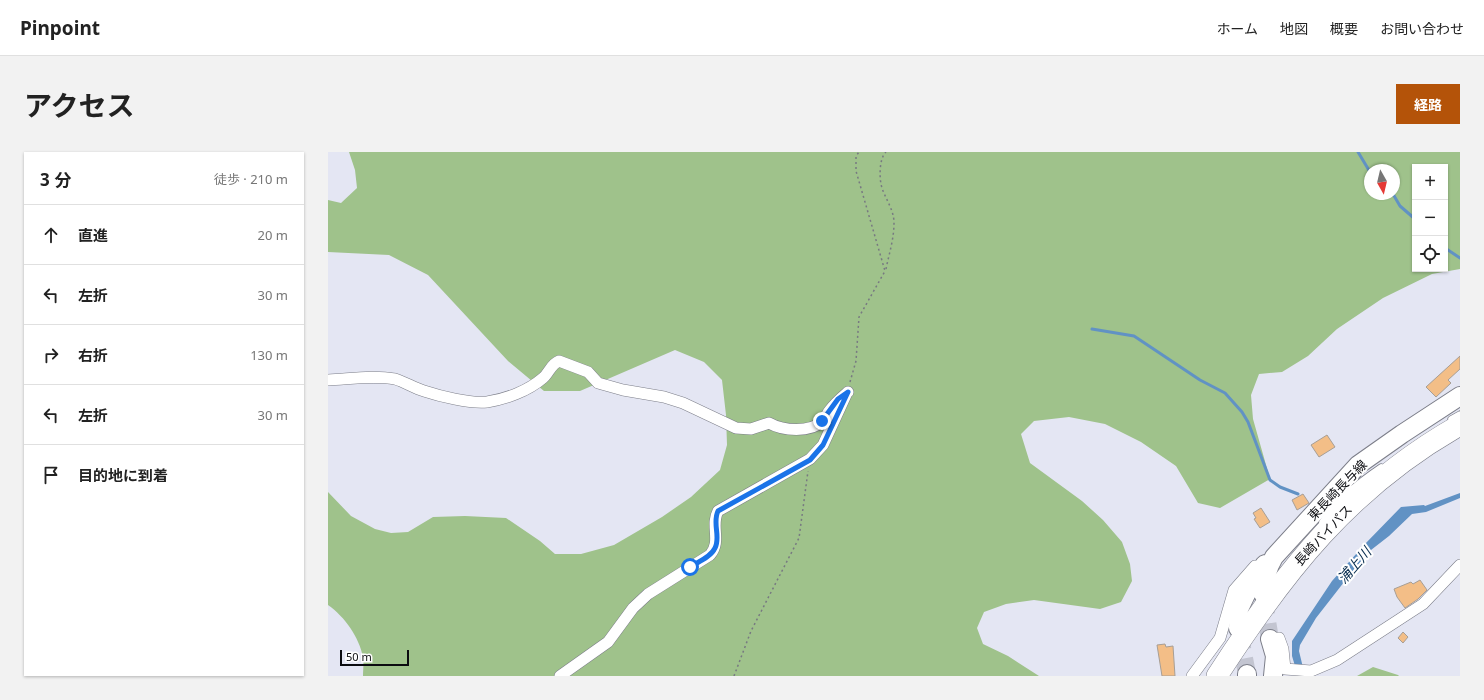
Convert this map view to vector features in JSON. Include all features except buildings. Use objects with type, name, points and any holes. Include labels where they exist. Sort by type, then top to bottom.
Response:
[{"type":"highway","name":"長崎バイパス","points":[[1217,676],[1268,600],[1297,561],[1326,528],[1378,481],[1435,440],[1452,424]]},
{"type":"highway","name":"長崎バイパス","points":[[1242,675],[1308,568],[1335,538],[1386,491],[1414,470],[1460,441]]},
{"type":"main road","name":"東長崎長与線","points":[[1238,628],[1239,609],[1251,584],[1261,569],[1279,552],[1358,465],[1460,396]]},
{"type":"main road","name":"東長崎長与線","points":[[1263,594],[1264,581],[1269,565],[1279,552]]},
{"type":"main road","points":[[1270,639],[1279,672]]},
{"type":"street","points":[[328,380],[377,377],[396,380],[423,391],[467,400],[486,402],[515,394],[532,386],[544,377],[554,363],[559,361],[588,372],[598,382],[624,390],[677,401],[736,428],[751,429],[769,423],[779,429],[794,430],[813,426],[822,421],[838,399],[848,392]]},
{"type":"street","points":[[560,676],[608,642],[633,608],[648,594],[710,555],[715,549],[717,540],[715,521],[718,511],[810,460],[823,445],[848,392]]},
{"type":"street","points":[[1279,672],[1310,671],[1338,660],[1423,604],[1460,565]]},
{"type":"street","points":[[1192,676],[1220,638],[1234,590],[1255,566],[1261,569]]},
{"type":"lane","points":[[1452,424],[1460,414]]},
{"type":"lane","points":[[1320,525],[1328,513],[1356,483],[1386,463]]},
{"type":"lane","points":[[1297,561],[1316,531]]},
{"type":"path","points":[[859,152],[856,156],[856,171],[885,271]]},
{"type":"path","points":[[848,392],[856,360],[859,317],[885,271],[892,244],[894,222],[890,205],[882,187],[881,167],[883,155],[886,152]]},
{"type":"path","points":[[734,676],[752,631],[799,538],[810,460]]},
{"type":"green space","points":[[349,152],[1460,152],[1460,269],[1448,271],[1448,164],[1412,164],[1412,272],[1443,272],[1432,274],[1383,298],[1337,329],[1308,356],[1282,372],[1259,374],[1251,395],[1253,419],[1270,479],[1220,508],[1198,503],[1176,466],[1141,442],[1105,424],[1069,417],[1034,421],[1021,434],[1030,463],[1082,501],[1103,520],[1122,542],[1130,564],[1132,581],[1121,602],[1100,609],[1034,600],[1006,604],[984,612],[977,628],[983,644],[1008,656],[1039,676],[363,676],[363,657],[355,635],[340,615],[328,605],[328,492],[351,516],[375,529],[391,533],[408,532],[433,517],[465,516],[506,518],[540,541],[555,554],[581,554],[614,545],[662,517],[691,497],[720,470],[727,445],[726,415],[722,380],[704,362],[675,350],[580,391],[544,391],[508,361],[428,275],[389,255],[328,252],[328,200],[341,203],[357,188],[355,170]]},
{"type":"green space","points":[[1373,667],[1398,675],[1399,676],[1357,676]]},
{"type":"water","name":"浦上川","points":[[1460,493],[1460,498],[1426,512],[1412,514],[1389,536],[1371,550],[1355,568],[1316,618],[1300,645],[1299,651],[1305,676],[1298,676],[1292,656],[1292,641],[1332,581],[1401,507],[1425,506]]},
{"type":"waterway","points":[[1358,152],[1365,164]]},
{"type":"waterway","points":[[1396,200],[1400,206],[1412,216]]},
{"type":"waterway","points":[[1448,250],[1460,258]]},
{"type":"waterway","points":[[1092,329],[1134,336],[1200,380],[1225,393],[1242,412],[1248,422],[1270,480],[1280,487],[1298,494]]},
{"type":"tunnel","points":[[1263,597],[1270,639]]},
{"type":"tunnel","points":[[1239,632],[1247,674]]},
{"type":"route","points":[[690,567],[710,555],[715,549],[717,540],[715,521],[718,511],[810,460],[823,445],[848,392],[838,399],[822,421]]}]
